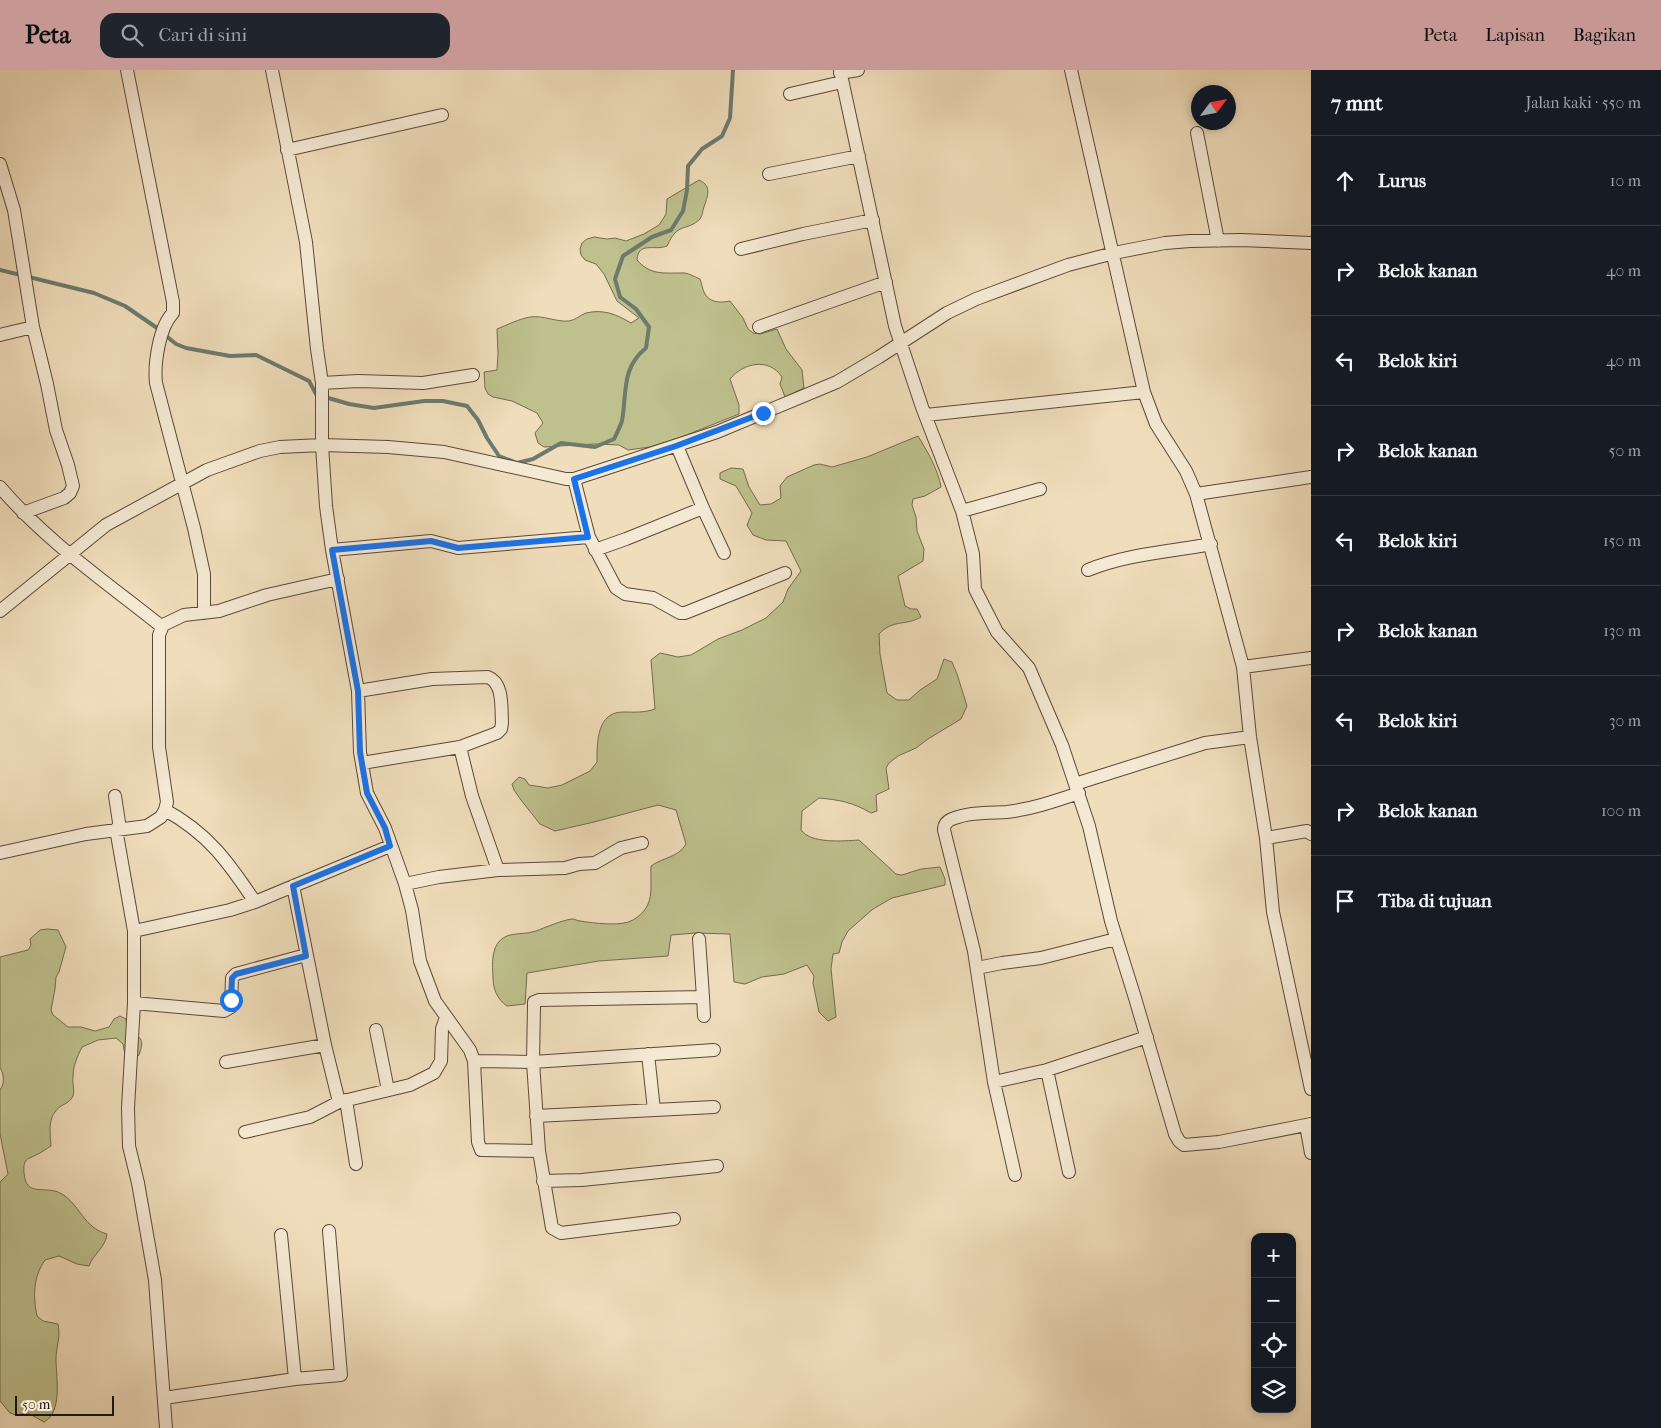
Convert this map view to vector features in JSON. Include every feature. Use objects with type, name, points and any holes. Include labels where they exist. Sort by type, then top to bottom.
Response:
[{"type":"street","points":[[127,70],[173,302],[173,313],[166,320],[154,369],[204,574],[204,612]]},
{"type":"street","points":[[272,70],[306,242],[322,383],[322,445],[326,506],[332,550],[358,691],[358,728],[367,793],[385,828],[405,884],[412,910],[420,962],[435,1001],[470,1050],[474,1061],[478,1142],[481,1150],[539,1151]]},
{"type":"street","points":[[790,94],[858,70]]},
{"type":"street","points":[[1071,70],[1114,252],[1144,392],[1156,424],[1186,470],[1196,494],[1243,667],[1250,737],[1266,838],[1273,912],[1311,1089]]},
{"type":"street","points":[[841,75],[900,344],[962,511],[973,554],[975,589],[997,632],[1029,668],[1062,745],[1089,826],[1116,939],[1175,1134],[1182,1144],[1219,1142],[1308,1124],[1311,1154]]},
{"type":"street","points":[[288,150],[442,115]]},
{"type":"street","points":[[1197,133],[1218,241]]},
{"type":"street","points":[[769,174],[859,156]]},
{"type":"street","points":[[0,164],[14,210],[33,327],[56,430],[73,486],[70,493],[64,498],[23,513]]},
{"type":"street","points":[[741,249],[873,220]]},
{"type":"street","points":[[0,611],[106,525],[207,470],[260,451],[280,447],[322,445],[388,447],[444,452],[566,479],[574,479],[717,432],[837,382],[940,318],[976,299],[1068,264],[1114,252],[1165,244],[1218,241],[1311,243]]},
{"type":"street","points":[[759,327],[886,282]]},
{"type":"street","points":[[0,335],[33,327]]},
{"type":"street","points":[[322,383],[358,381],[423,383],[472,375]]},
{"type":"street","points":[[926,415],[1144,392]]},
{"type":"street","points":[[676,446],[724,553]]},
{"type":"street","points":[[1196,494],[1311,477]]},
{"type":"street","points":[[574,479],[588,537],[613,582],[625,594],[653,598],[682,613],[785,572]]},
{"type":"street","points":[[0,487],[23,513],[161,626]]},
{"type":"street","points":[[962,511],[1040,489]]},
{"type":"street","points":[[595,550],[703,508]]},
{"type":"street","points":[[332,550],[431,541],[458,548],[588,537]]},
{"type":"street","points":[[1088,570],[1131,556],[1210,544]]},
{"type":"street","points":[[161,626],[184,615],[219,611],[266,595],[338,579]]},
{"type":"street","points":[[0,853],[86,834],[146,826],[161,817],[165,810],[166,791],[159,747],[159,635],[161,626]]},
{"type":"street","points":[[1243,667],[1311,658]]},
{"type":"street","points":[[358,691],[432,680],[488,677],[492,678],[499,689],[502,727],[497,733],[460,747],[362,763]]},
{"type":"street","points":[[1014,1175],[994,1082],[974,951],[944,826],[952,819],[974,813],[1007,812],[1036,807],[1077,789],[1205,743],[1250,737]]},
{"type":"street","points":[[460,747],[472,796],[498,870]]},
{"type":"street","points":[[115,796],[118,829],[134,931],[134,1003],[128,1108],[129,1146],[138,1183],[155,1280],[166,1428]]},
{"type":"street","points":[[165,810],[182,820],[208,842],[228,863],[255,902]]},
{"type":"street","points":[[1266,838],[1307,831],[1311,834]]},
{"type":"street","points":[[405,884],[439,877],[498,870],[565,868],[579,864],[596,863],[621,848],[642,842]]},
{"type":"street","points":[[134,931],[221,912],[255,902],[390,846]]},
{"type":"street","points":[[293,886],[325,1045],[343,1101],[356,1164]]},
{"type":"street","points":[[699,939],[704,1016]]},
{"type":"street","points":[[977,968],[1041,958],[1116,939]]},
{"type":"street","points":[[134,1003],[224,1011],[231,1007],[232,978],[236,974],[306,956]]},
{"type":"street","points":[[674,1219],[561,1233],[556,1232],[552,1228],[543,1181],[536,1116],[533,1062],[534,1002],[539,1000],[703,998]]},
{"type":"street","points":[[245,1132],[310,1117],[343,1101],[410,1085],[434,1073],[442,1061],[442,1029],[446,1017]]},
{"type":"street","points":[[376,1030],[388,1090]]},
{"type":"street","points":[[994,1082],[1047,1070],[1147,1037]]},
{"type":"street","points":[[226,1062],[325,1045]]},
{"type":"street","points":[[474,1061],[533,1062],[714,1050]]},
{"type":"street","points":[[648,1054],[654,1110]]},
{"type":"street","points":[[1047,1070],[1069,1172]]},
{"type":"street","points":[[536,1116],[714,1107]]},
{"type":"street","points":[[543,1181],[582,1180],[716,1166]]},
{"type":"street","points":[[164,1398],[295,1379],[341,1375],[329,1231]]},
{"type":"street","points":[[281,1235],[295,1379]]},
{"type":"green space","points":[[699,180],[708,189],[700,219],[675,233],[667,246],[640,250],[637,260],[652,271],[686,273],[700,279],[706,296],[719,302],[730,301],[743,318],[748,329],[753,333],[760,334],[777,329],[786,349],[802,370],[804,388],[785,397],[780,384],[782,377],[777,371],[770,367],[756,364],[742,369],[730,379],[739,405],[739,414],[679,438],[650,447],[628,450],[619,445],[594,444],[544,447],[538,443],[535,433],[543,423],[537,413],[512,401],[493,397],[488,394],[485,388],[484,372],[497,370],[497,329],[530,317],[569,321],[592,312],[609,313],[631,323],[639,318],[617,301],[604,274],[596,264],[585,260],[581,255],[582,243],[594,237],[615,238],[626,241],[644,234],[659,225],[663,219],[666,214],[667,199]]},
{"type":"green space","points":[[918,436],[935,467],[941,487],[925,496],[913,499],[912,505],[916,517],[917,531],[924,549],[923,561],[898,576],[905,606],[917,609],[921,617],[889,626],[879,634],[880,654],[887,693],[897,700],[909,700],[937,679],[944,659],[952,662],[967,706],[961,719],[889,763],[886,768],[889,789],[876,795],[877,811],[871,813],[846,802],[819,798],[802,811],[801,830],[812,838],[820,840],[859,840],[896,874],[902,875],[921,869],[940,867],[945,879],[945,885],[892,898],[873,909],[848,931],[839,953],[833,954],[831,969],[836,1017],[828,1021],[819,1012],[813,983],[814,976],[807,965],[784,974],[762,977],[745,984],[734,982],[730,934],[696,933],[671,935],[668,956],[599,961],[527,973],[525,1004],[507,1006],[498,997],[493,981],[493,958],[499,941],[510,935],[533,932],[569,919],[607,924],[633,920],[640,915],[649,903],[651,866],[675,855],[686,844],[676,810],[658,805],[555,831],[540,824],[514,790],[512,784],[519,777],[525,779],[529,785],[548,788],[562,785],[590,771],[597,762],[598,737],[603,723],[608,717],[614,713],[643,712],[655,709],[651,660],[660,653],[678,657],[691,655],[718,639],[766,618],[783,602],[788,589],[801,571],[786,541],[766,540],[753,535],[747,525],[752,513],[736,486],[720,479],[720,473],[731,468],[743,469],[749,487],[760,505],[771,504],[781,498],[780,486],[787,477],[814,465],[820,464],[832,467],[867,457]]},
{"type":"green space","points":[[40,930],[58,930],[66,947],[56,977],[51,1010],[53,1015],[68,1027],[81,1027],[95,1031],[109,1027],[114,1019],[120,1016],[126,1019],[127,1029],[139,1037],[142,1045],[136,1058],[125,1055],[123,1044],[116,1038],[98,1040],[82,1047],[74,1069],[73,1096],[53,1114],[51,1119],[51,1146],[28,1159],[24,1165],[24,1173],[29,1186],[38,1190],[56,1191],[62,1194],[73,1204],[87,1222],[99,1231],[107,1234],[104,1243],[89,1266],[77,1264],[59,1256],[45,1260],[38,1273],[35,1287],[37,1316],[43,1321],[58,1324],[59,1329],[56,1359],[56,1402],[50,1417],[44,1422],[28,1413],[16,1415],[10,1413],[0,1401],[0,1182],[8,1174],[0,1134],[0,1090],[3,1085],[3,1079],[0,1067],[0,957],[28,950],[31,945],[30,939]]},
{"type":"waterway","points":[[325,397],[349,404],[374,408],[424,401],[443,401],[467,406],[478,420],[499,456],[517,463],[533,459],[561,443],[595,447],[614,439],[622,421],[626,382],[632,364],[646,348],[649,327],[636,309],[620,297],[615,279],[623,256],[652,237],[671,230],[683,211],[687,190],[688,166],[702,149],[722,136],[730,118],[733,70]]},
{"type":"waterway","points":[[0,270],[94,293],[125,306],[160,330]]},
{"type":"waterway","points":[[165,335],[176,344],[186,348],[230,356],[256,355],[309,381],[316,394],[319,395]]},
{"type":"route","points":[[231,1000],[232,978],[236,974],[306,956],[293,886],[390,846],[385,828],[367,793],[360,752],[358,691],[332,550],[431,541],[458,548],[588,537],[574,479],[717,432],[763,413]]}]
